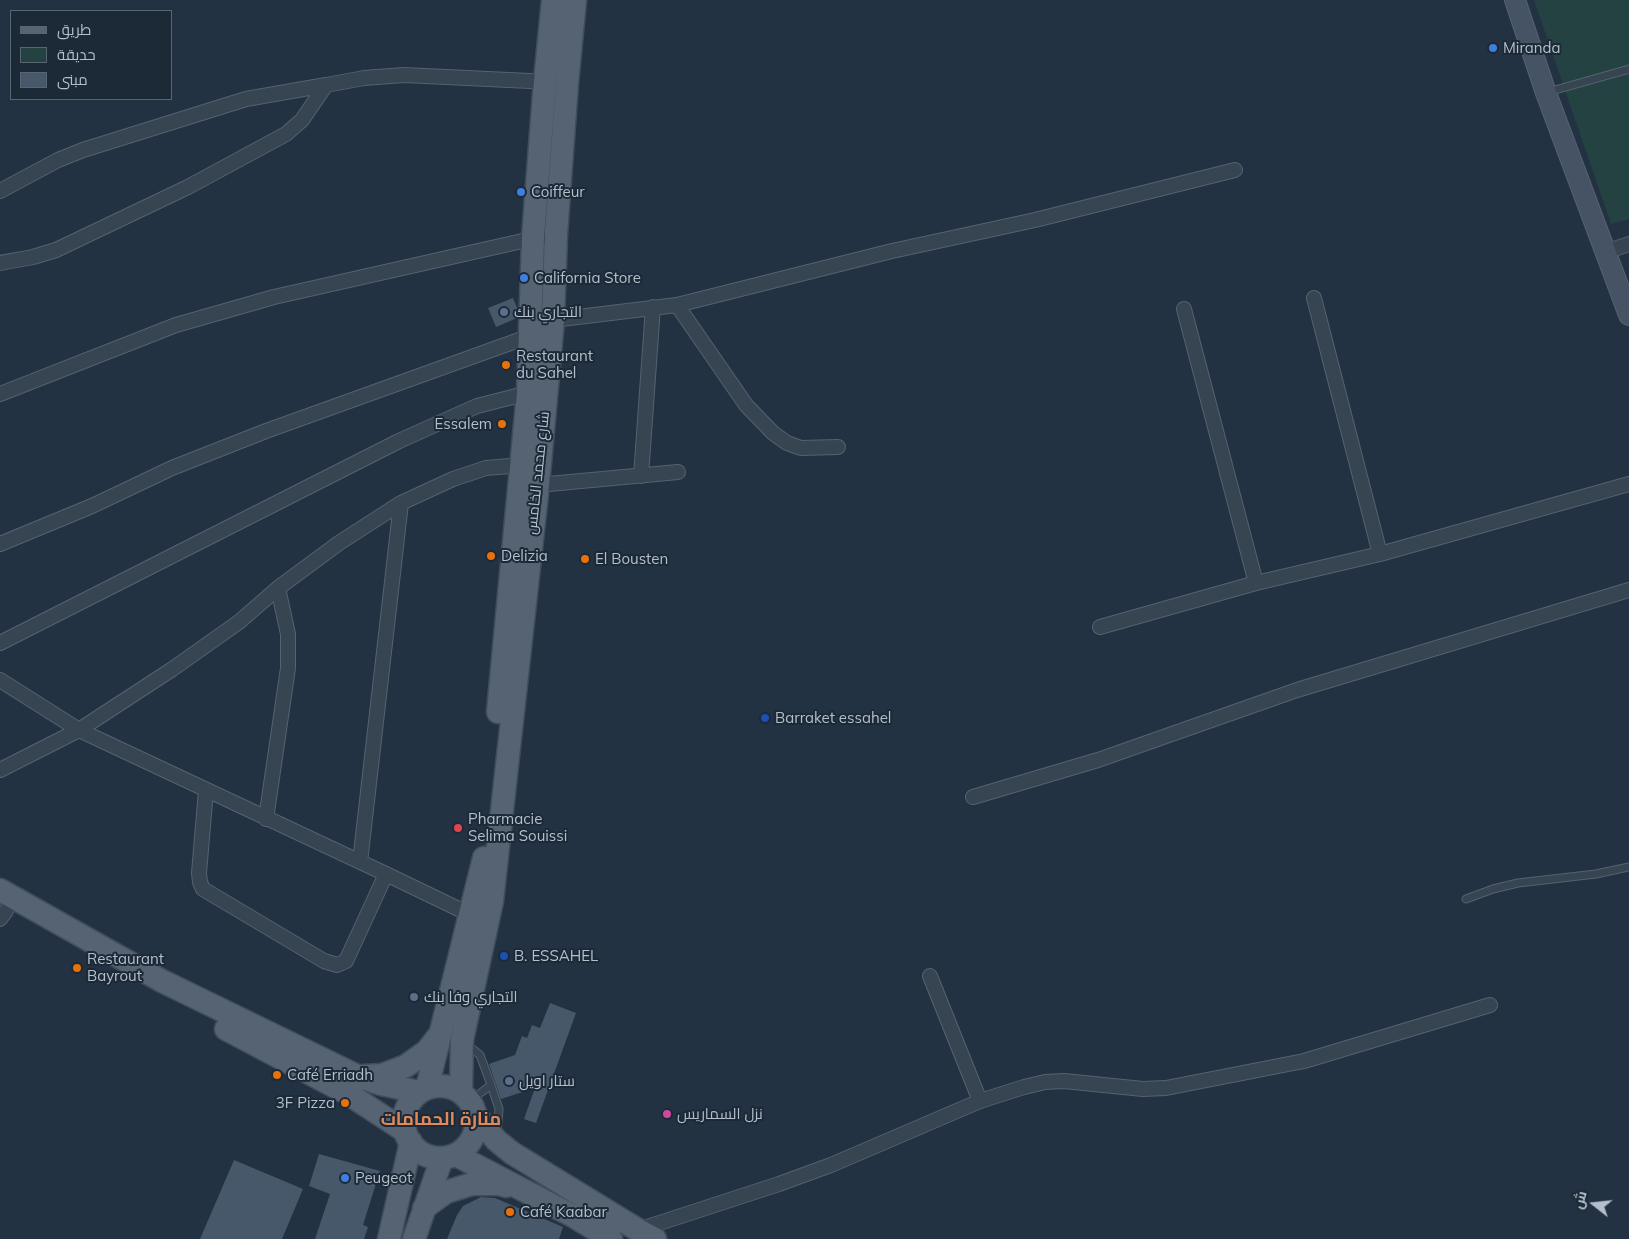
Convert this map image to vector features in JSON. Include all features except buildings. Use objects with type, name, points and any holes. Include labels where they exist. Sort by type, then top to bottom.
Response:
[{"type":"main road","name":"شارع محمد الخامس","points":[[423,1090],[452,1035],[492,901],[538,485],[553,320],[556,234],[556,82],[553,0]]},
{"type":"main road","name":"شارع محمد الخامس","points":[[469,1102],[452,1035],[471,915],[484,862],[528,393],[533,238],[556,82],[575,0]]},
{"type":"main road","points":[[1515,0],[1546,93],[1629,315]]},
{"type":"main road","points":[[0,890],[162,980],[357,1076],[381,1084],[423,1090],[444,1086],[469,1102],[496,1140],[530,1165],[647,1235]]},
{"type":"main road","points":[[2,912],[322,1079],[374,1110],[408,1136],[419,1151],[430,1156],[449,1156],[525,1191],[575,1217],[611,1239]]},
{"type":"main road","points":[[357,1076],[382,1075],[406,1066],[452,1035]]},
{"type":"main road","points":[[390,1239],[408,1136],[404,1120],[406,1109],[411,1100],[423,1090]]},
{"type":"main road","points":[[414,1239],[424,1208],[449,1156],[466,1148],[473,1138],[476,1127],[469,1102]]},
{"type":"main road","points":[[424,1208],[446,1192],[472,1184],[499,1184],[525,1191]]},
{"type":"street","points":[[0,191],[58,160],[102,144],[246,99],[364,78],[404,75],[556,82]]},
{"type":"street","points":[[0,263],[33,257],[56,250],[188,187],[286,134],[302,120],[326,85]]},
{"type":"street","points":[[553,320],[677,304],[892,251],[1035,220],[1235,170]]},
{"type":"street","points":[[0,394],[176,325],[274,297],[556,234]]},
{"type":"street","points":[[1605,252],[1629,244]]},
{"type":"street","points":[[1314,298],[1380,554]]},
{"type":"street","points":[[677,304],[746,405],[772,433],[787,443],[801,448],[838,447]]},
{"type":"street","points":[[641,476],[653,307]]},
{"type":"street","points":[[1184,309],[1256,582]]},
{"type":"street","points":[[0,544],[92,506],[172,468],[266,431],[530,336]]},
{"type":"street","points":[[0,643],[415,434],[477,406],[528,393]]},
{"type":"street","points":[[0,770],[79,730],[171,670],[239,622],[278,588],[339,543],[401,503],[453,479],[486,468],[522,465]]},
{"type":"street","points":[[538,485],[678,472]]},
{"type":"street","points":[[1100,628],[1256,582],[1380,554],[1629,484]]},
{"type":"street","points":[[360,862],[401,503]]},
{"type":"street","points":[[266,819],[288,668],[288,634],[278,588]]},
{"type":"street","points":[[973,797],[1098,760],[1297,690],[1629,590]]},
{"type":"street","points":[[0,680],[79,730],[471,915]]},
{"type":"street","points":[[206,790],[199,873],[200,882],[204,889],[324,961],[337,965],[346,961],[386,874]]},
{"type":"street","points":[[930,976],[980,1101]]},
{"type":"street","points":[[647,1235],[831,1165],[980,1101],[1045,1082],[1064,1081],[1143,1090],[1166,1088],[1304,1061],[1490,1005]]},
{"type":"lane","points":[[1546,93],[1629,69]]},
{"type":"lane","points":[[1466,899],[1493,889],[1518,883],[1596,874],[1629,867]]},
{"type":"lane","points":[[452,1035],[480,1055],[499,1109],[496,1140]]},
{"type":"lane","points":[[469,1102],[491,1085]]},
{"type":"green space","points":[[1534,0],[1629,0],[1629,219],[1611,224]]},
{"type":"place","name":"Miranda","points":[[1493,48]]},
{"type":"place","name":"Coiffeur","points":[[521,192]]},
{"type":"place","name":"California Store","points":[[524,278]]},
{"type":"place","name":"التجاري بنك","points":[[504,312]]},
{"type":"place","name":"Restaurant du Sahel","points":[[506,365]]},
{"type":"place","name":"Essalem","points":[[502,424]]},
{"type":"place","name":"Delizia","points":[[491,556]]},
{"type":"place","name":"El Bousten","points":[[585,559]]},
{"type":"place","name":"Barraket essahel","points":[[765,718]]},
{"type":"place","name":"Pharmacie Selima Souissi","points":[[458,828]]},
{"type":"place","name":"B. ESSAHEL","points":[[504,956]]},
{"type":"place","name":"Restaurant Bayrout","points":[[77,968]]},
{"type":"place","name":"التجاري وفا بنك","points":[[414,997]]},
{"type":"place","name":"Café Erriadh","points":[[277,1075]]},
{"type":"place","name":"ستار اويل","points":[[509,1081]]},
{"type":"place","name":"3F Pizza","points":[[345,1103]]},
{"type":"place","name":"نزل السماريس","points":[[667,1114]]},
{"type":"place","name":"Peugeot","points":[[345,1178]]},
{"type":"place","name":"Café Kaabar","points":[[510,1212]]},
{"type":"district","name":"منارة الحمامات","points":[[441,1120]]}]
